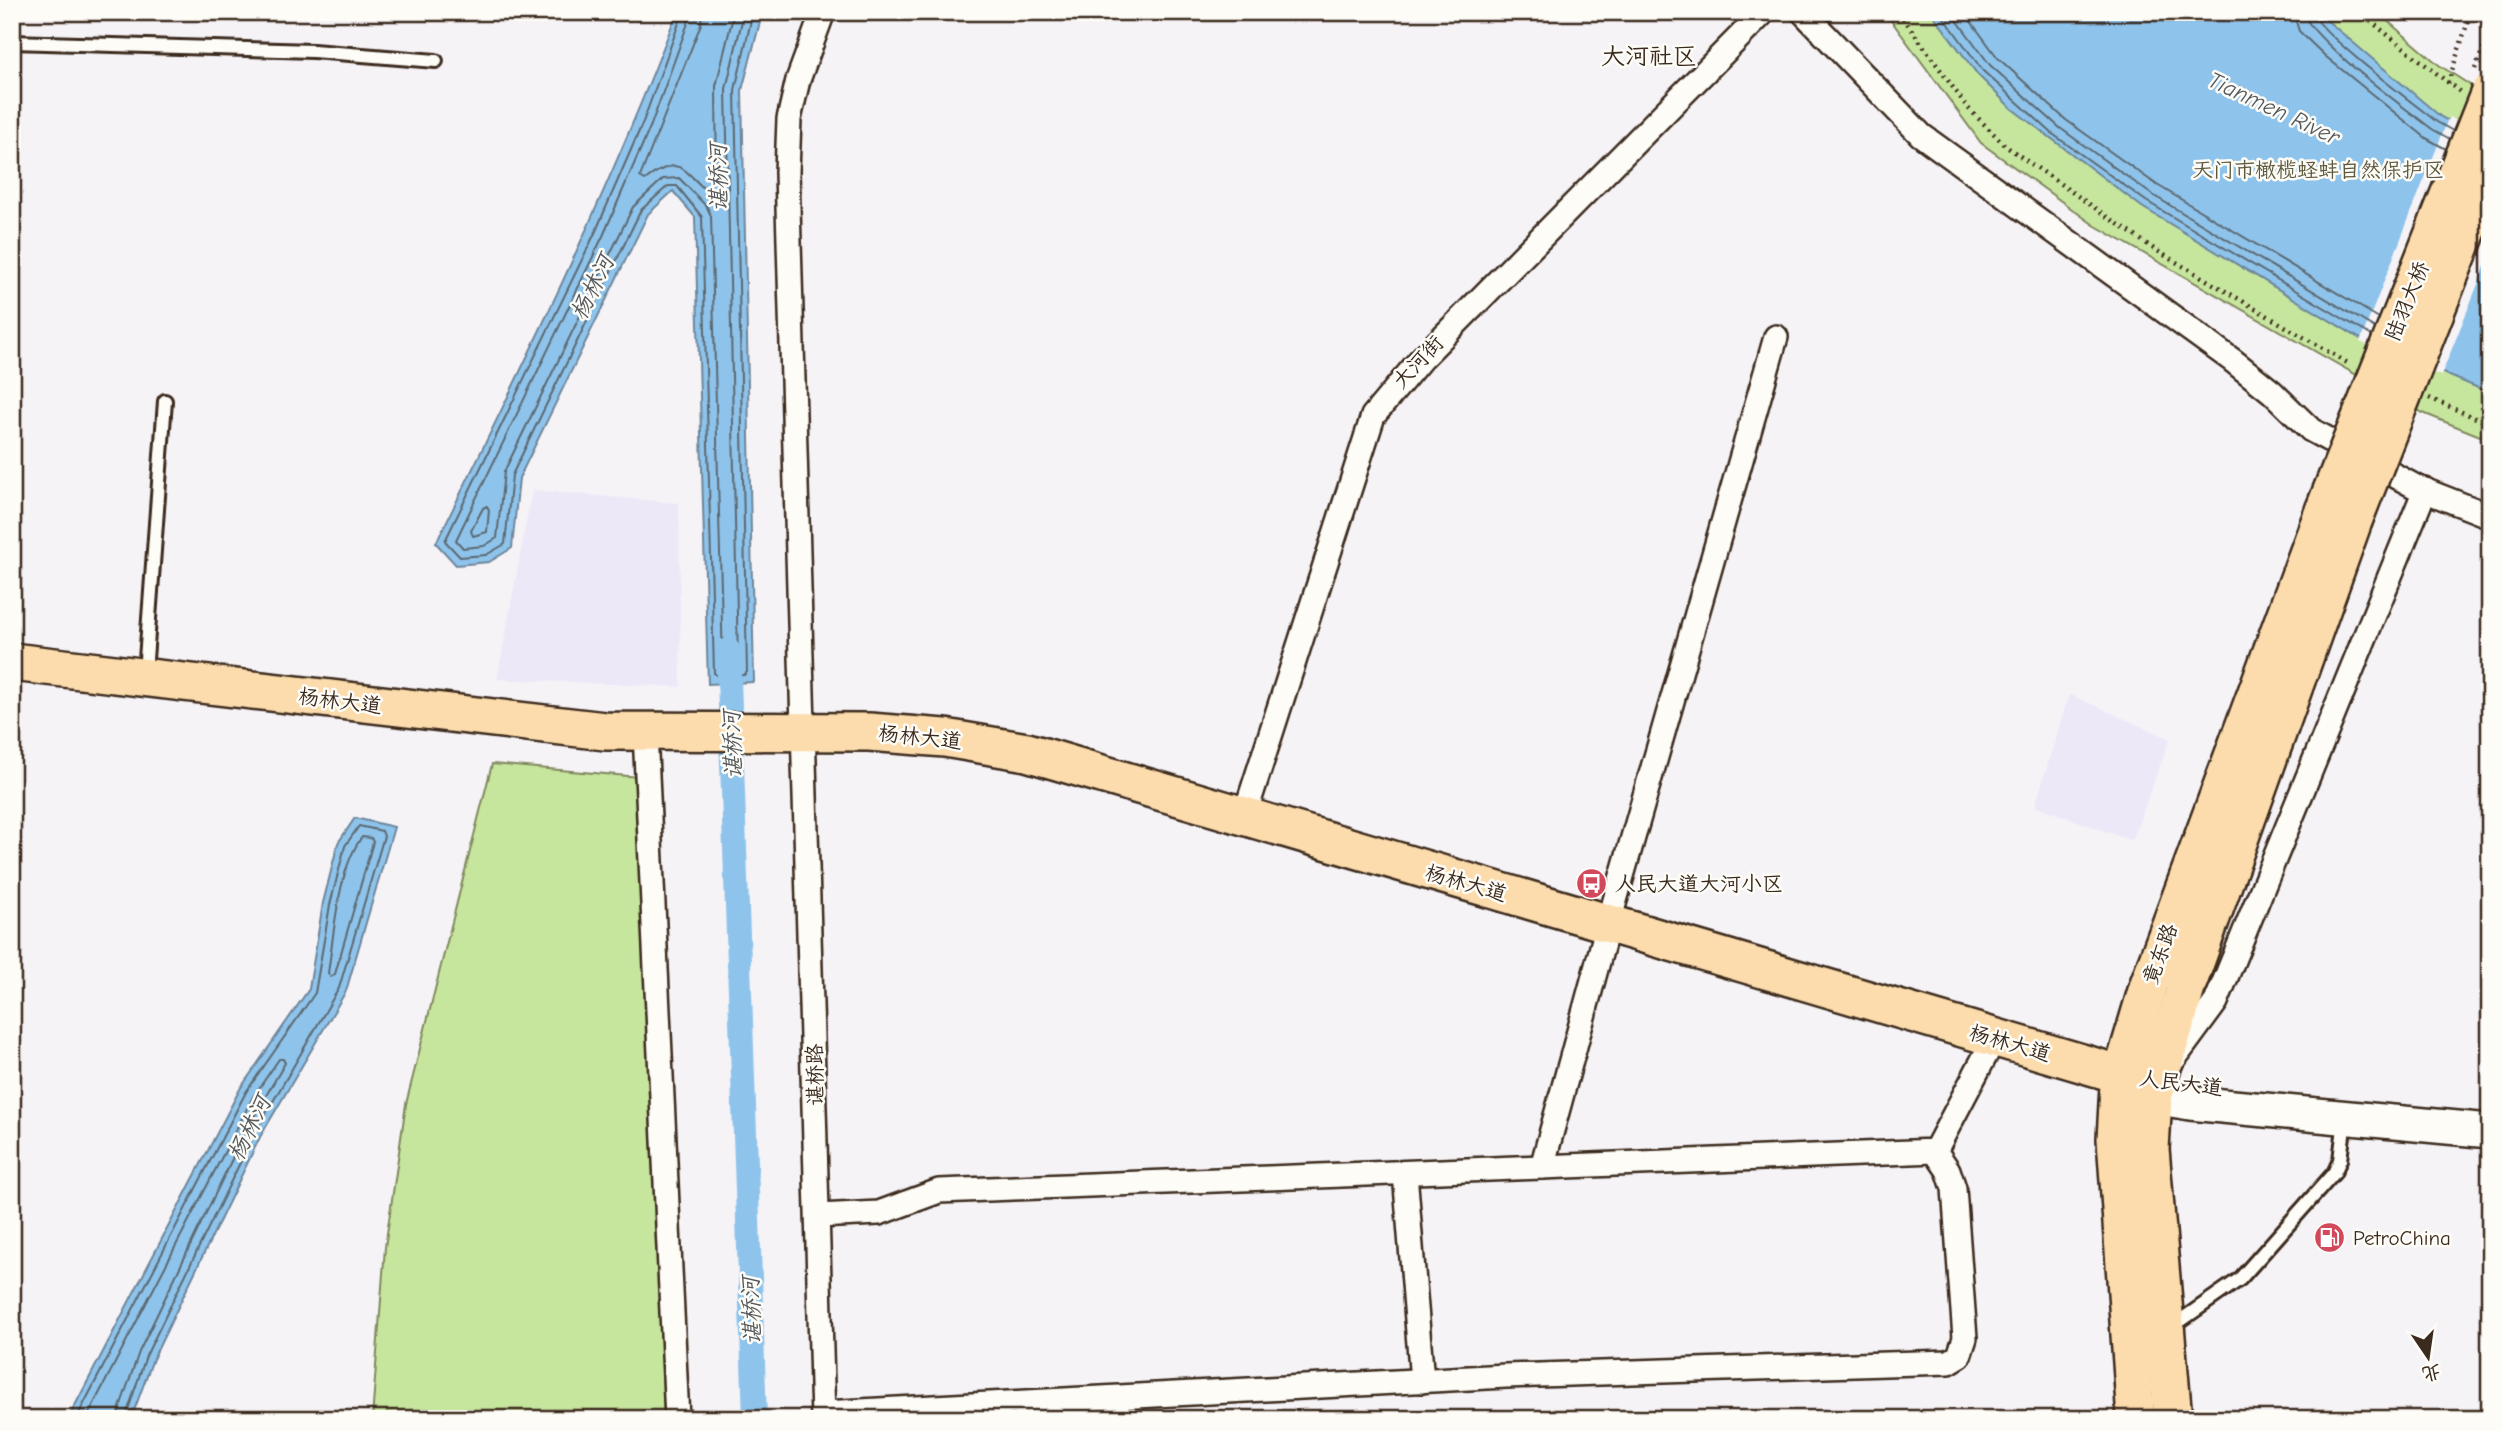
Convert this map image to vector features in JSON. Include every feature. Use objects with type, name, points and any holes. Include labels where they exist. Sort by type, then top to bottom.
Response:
[{"type":"main road","name":"陆羽大桥","points":[[2339,516],[2479,94]]},
{"type":"main road","name":"陆羽大桥","points":[[2339,516],[2490,172]]},
{"type":"main road","name":"竟东路","points":[[2136,1419],[2116,1139],[2116,1104],[2122,1075],[2145,995],[2339,516]]},
{"type":"main road","name":"竟东路","points":[[2173,1419],[2150,1149],[2156,1088],[2339,516]]},
{"type":"main road","name":"杨林大道","points":[[12,662],[551,726],[657,732],[803,732],[945,738],[1027,752],[2122,1075]]},
{"type":"main road","name":"人民大道","points":[[2122,1075],[2156,1088],[2234,1109],[2490,1131]]},
{"type":"main road","name":"人民大道","points":[[2156,1088],[2256,1092],[2490,1112]]},
{"type":"street","name":"谌桥路","points":[[823,12],[798,80],[789,119],[787,172],[823,1416]]},
{"type":"street","name":"大河街","points":[[1244,817],[1373,416],[1420,360],[1764,12]]},
{"type":"street","points":[[1802,12],[1921,135],[2232,360],[2272,392],[2311,430],[2425,491],[2490,516]]},
{"type":"street","points":[[1542,1167],[1608,925],[1776,337]]},
{"type":"street","points":[[2156,1088],[2216,1002],[2425,491]]},
{"type":"street","points":[[657,732],[677,1419]]},
{"type":"street","points":[[1935,1152],[1994,1039]]},
{"type":"street","points":[[818,1216],[879,1213],[939,1191],[1935,1152]]},
{"type":"street","points":[[823,1416],[1422,1381],[1949,1362],[1959,1356],[1965,1345],[1964,1324],[1954,1188],[1948,1170],[1935,1152]]},
{"type":"street","points":[[1405,1173],[1422,1381]]},
{"type":"lane","points":[[12,42],[326,52],[436,61]]},
{"type":"lane","points":[[145,677],[164,401]]},
{"type":"lane","points":[[2165,1332],[2240,1279],[2334,1173],[2340,1160],[2344,1119]]},
{"type":"path","points":[[1899,12],[1968,107],[2007,147],[2154,249],[2336,358],[2362,369]]},
{"type":"path","points":[[2359,12],[2448,83],[2479,94]]},
{"type":"path","points":[[2448,83],[2471,12]]},
{"type":"path","points":[[2426,397],[2490,424]]},
{"type":"shaded area","points":[[532,490],[679,503],[681,687],[497,679]]},
{"type":"shaded area","points":[[2069,694],[2170,739],[2132,841],[2035,806]]},
{"type":"green space","name":"天门市橄榄蛏蚌自然保护区","points":[[1885,12],[2377,12],[2439,65],[2490,98],[2490,440],[2423,413],[2094,225],[1981,143]]},
{"type":"green space","points":[[492,764],[639,777],[664,1419],[372,1419],[385,1247],[406,1104]]},
{"type":"water","name":"杨林河","points":[[677,12],[760,12],[760,22],[742,90],[754,682],[708,684],[695,217],[673,191],[648,214],[519,478],[512,548],[489,562],[456,565],[436,543],[593,214]]},
{"type":"water","name":"天门市橄榄蛏蚌自然保护区","points":[[1931,12],[2317,12],[2441,117],[2490,143],[2490,393],[2359,338],[2142,207],[2011,108],[1978,75]]},
{"type":"water","name":"杨林河","points":[[355,818],[394,827],[346,991],[260,1137],[153,1359],[131,1419],[68,1419],[240,1089],[309,989],[323,903],[338,843]]},
{"type":"pier","points":[[2449,117],[2490,139],[2490,254],[2441,376],[2360,342]]},
{"type":"waterway","name":"谌桥河","points":[[728,650],[755,1419]]},
{"type":"place","name":"人民大道大河小区","points":[[1592,884]]},
{"type":"place","name":"PetroChina","points":[[2330,1238]]},
{"type":"district","name":"大河社区","points":[[1649,56]]},
{"type":"water label","name":"Tianmen River","points":[[2274,108]]}]
